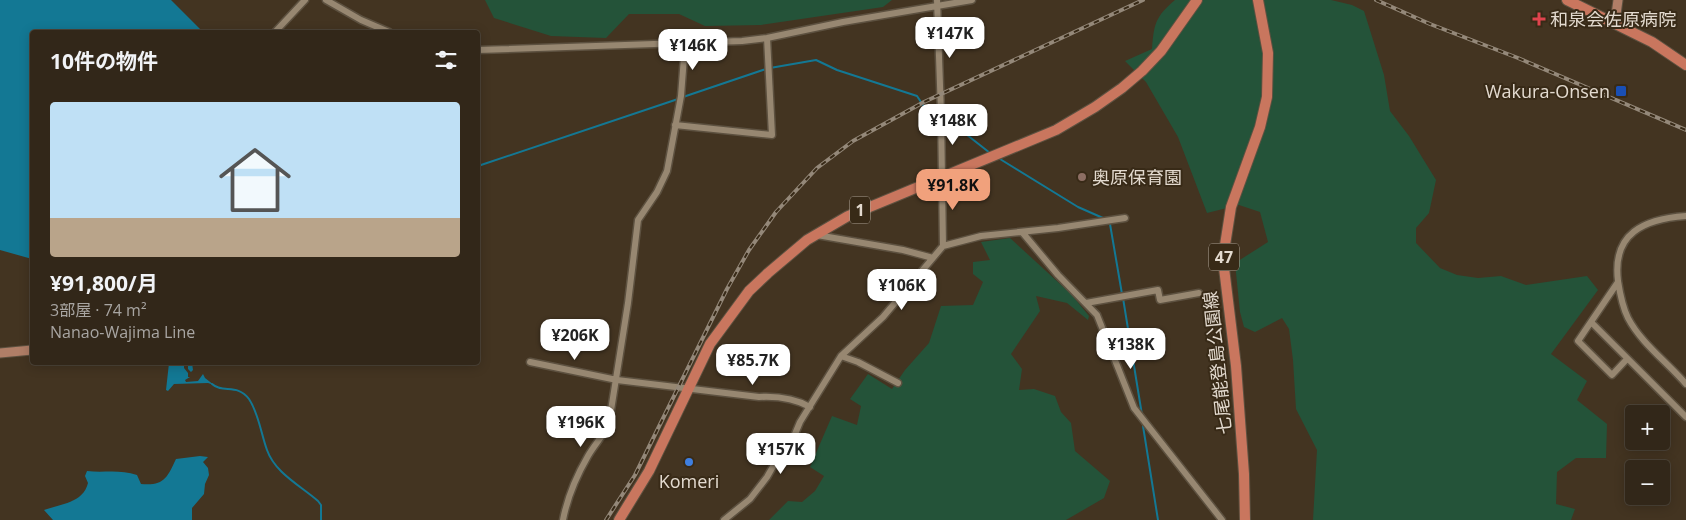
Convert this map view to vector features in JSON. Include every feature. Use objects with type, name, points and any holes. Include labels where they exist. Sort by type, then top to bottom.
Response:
[{"type":"main road","name":"七尾能登島公園線","points":[[1245,520],[1244,474],[1236,366],[1224,268],[1225,245],[1231,207],[1260,127],[1267,97],[1268,53],[1258,0]]},
{"type":"main road","points":[[1567,0],[1615,22],[1652,42],[1686,65]]},
{"type":"main road","name":"1","points":[[619,520],[649,471],[710,344],[749,291],[786,256],[816,235],[865,208],[1056,130],[1095,107],[1142,71],[1161,51],[1196,2]]},
{"type":"street","points":[[277,30],[306,0]]},
{"type":"street","points":[[326,0],[361,20],[384,30]]},
{"type":"street","points":[[480,50],[685,44],[767,38],[937,3],[972,0]]},
{"type":"street","points":[[1615,22],[1618,0]]},
{"type":"street","points":[[937,3],[943,246]]},
{"type":"street","points":[[675,126],[772,135],[767,38]]},
{"type":"street","points":[[563,520],[587,457],[604,434],[609,422],[617,380],[638,220],[657,192],[667,171],[679,104],[685,44]]},
{"type":"street","points":[[1686,216],[1666,217],[1644,224],[1628,236],[1619,254],[1616,266],[1620,298],[1628,318],[1638,334],[1686,384]]},
{"type":"street","points":[[724,520],[750,498],[767,477],[779,456],[790,446],[800,422],[842,356],[883,317],[943,246],[981,236],[1125,218]]},
{"type":"street","points":[[1022,232],[1097,315],[1134,408],[1222,520]]},
{"type":"street","points":[[816,235],[903,250],[933,258]]},
{"type":"street","points":[[1618,282],[1578,341],[1612,374],[1627,359]]},
{"type":"street","points":[[1086,302],[1158,290],[1160,300],[1199,293]]},
{"type":"street","points":[[1591,322],[1686,418]]},
{"type":"street","points":[[0,353],[30,350]]},
{"type":"street","points":[[842,356],[858,362],[898,383]]},
{"type":"street","points":[[530,362],[617,380],[688,390],[759,397],[781,396],[802,402],[810,407]]},
{"type":"green space","points":[[485,0],[892,0],[883,7],[761,25],[705,26],[679,14],[629,14],[606,38],[551,36],[494,18]]},
{"type":"green space","points":[[1175,0],[1331,0],[1352,5],[1364,11],[1384,75],[1390,111],[1409,136],[1436,180],[1429,213],[1416,228],[1416,243],[1440,268],[1457,275],[1478,278],[1501,276],[1526,285],[1587,276],[1598,290],[1551,354],[1587,381],[1577,400],[1607,424],[1606,458],[1576,458],[1557,472],[1556,504],[1575,509],[1571,520],[1313,520],[1317,450],[1296,409],[1289,329],[1282,318],[1255,332],[1244,327],[1240,312],[1235,263],[1268,242],[1260,212],[1239,205],[1207,213],[1178,137],[1146,82],[1125,61],[1152,49],[1155,27],[1159,16]]},
{"type":"green space","points":[[1010,238],[1071,294],[1089,316],[1088,320],[1067,303],[1036,296],[1040,311],[1011,354],[1022,369],[1019,390],[1034,389],[1055,396],[1061,412],[1071,423],[1075,451],[1110,481],[1104,498],[1066,520],[769,520],[788,501],[802,502],[815,491],[824,476],[810,467],[832,416],[857,425],[861,406],[850,399],[868,374],[892,389],[905,370],[929,343],[941,306],[973,305],[983,282],[973,274],[973,262],[990,260],[981,242]]},
{"type":"water","points":[[0,0],[171,0],[201,30],[30,30],[30,258],[0,250]]},
{"type":"water","points":[[169,365],[184,365],[188,377],[190,377],[185,380],[186,382],[198,381],[203,374],[214,385],[208,383],[174,384],[168,391],[166,390]]},
{"type":"water","points":[[188,365],[192,365],[193,370],[191,372],[188,369]]},
{"type":"water","points":[[208,457],[203,462],[208,468],[209,475],[205,484],[204,494],[192,508],[192,520],[53,520],[44,510],[70,502],[81,495],[88,483],[85,476],[87,471],[131,473],[137,475],[141,484],[155,484],[167,476],[176,459]]},
{"type":"waterway","points":[[770,68],[816,60],[837,70],[917,96],[925,108],[939,114]]},
{"type":"waterway","points":[[683,97],[766,69]]},
{"type":"waterway","points":[[480,165],[678,99]]},
{"type":"waterway","points":[[943,116],[990,153]]},
{"type":"waterway","points":[[1000,159],[1078,207],[1103,218]]},
{"type":"waterway","points":[[1110,224],[1122,294]]},
{"type":"waterway","points":[[1123,298],[1142,415]]},
{"type":"waterway","points":[[212,384],[216,387],[240,391],[249,399],[260,424],[271,458],[282,472],[318,501],[321,505],[321,520]]},
{"type":"waterway","points":[[1143,426],[1158,520]]},
{"type":"railway","points":[[606,520],[635,475],[727,289],[749,250],[776,212],[817,168],[853,141],[924,102],[1143,0]]},
{"type":"railway","points":[[1376,0],[1686,130]]},
{"type":"place","name":"和泉会佐原病院","points":[[1539,19]]},
{"type":"place","name":"Wakura-Onsen","points":[[1621,91]]},
{"type":"place","name":"奥原保育園","points":[[1082,177]]},
{"type":"place","name":"Komeri","points":[[689,462]]}]
